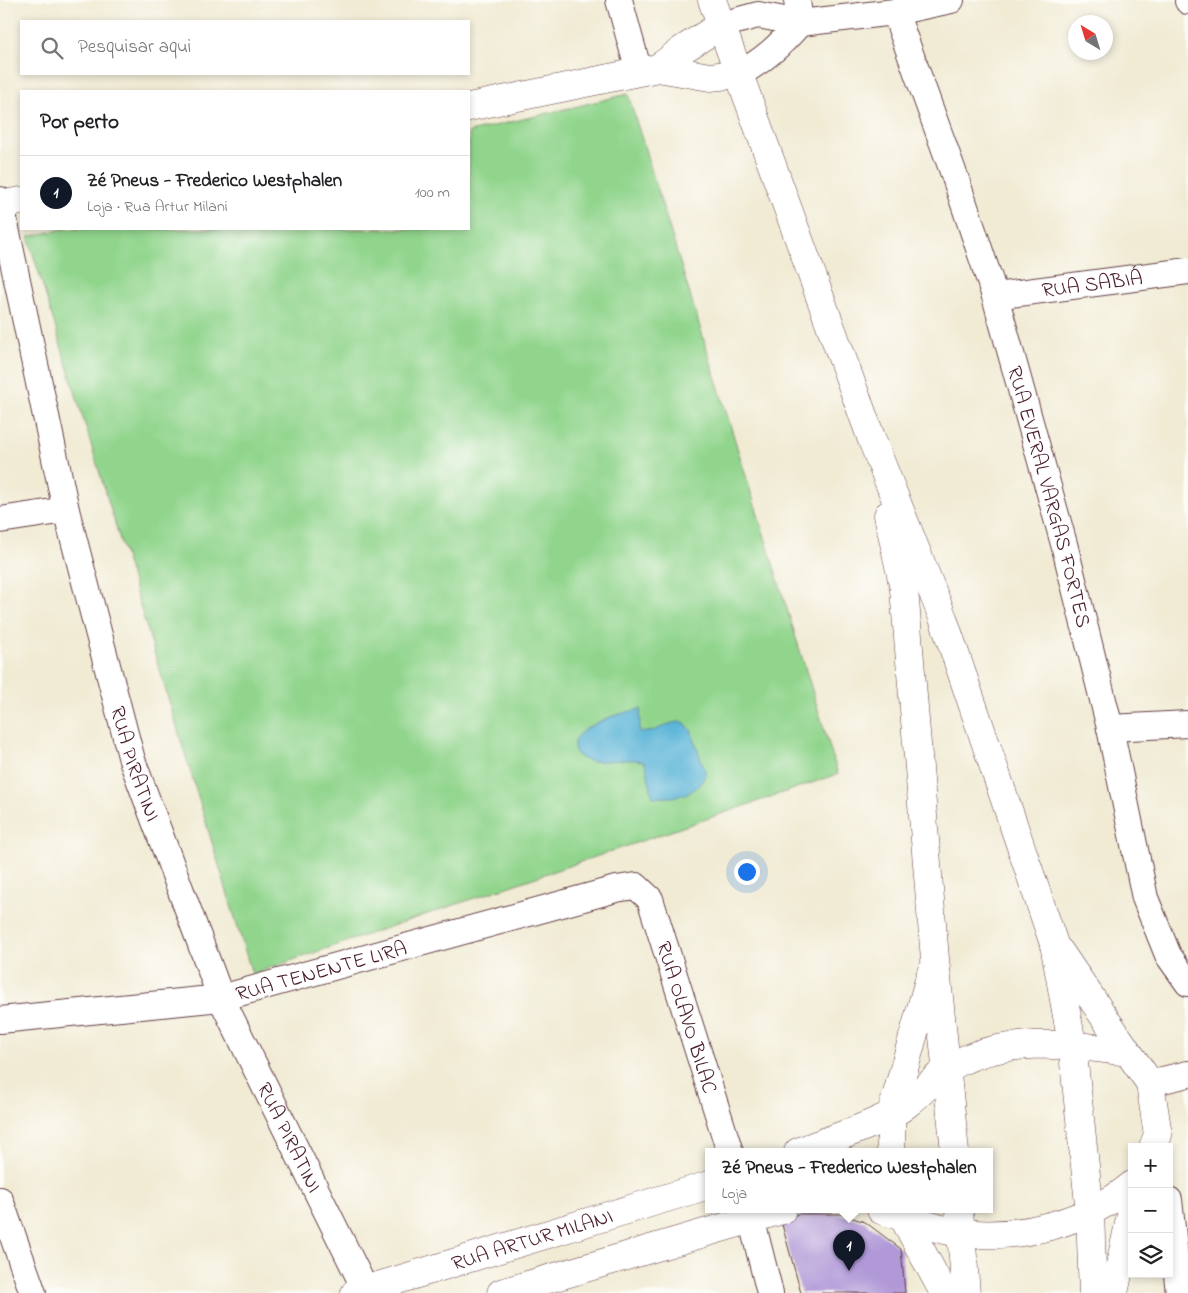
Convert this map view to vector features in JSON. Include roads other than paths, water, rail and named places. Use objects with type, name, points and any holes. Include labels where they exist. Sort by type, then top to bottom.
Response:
[{"type":"main road","points":[[649,70],[682,50],[716,12],[805,250],[872,440],[943,618],[1054,944],[1072,1044],[1090,1213],[1093,1293]]},
{"type":"main road","points":[[470,107],[649,70],[710,78],[738,74]]},
{"type":"main road","points":[[872,440],[904,589],[935,959],[948,1069],[955,1148]]},
{"type":"main road","points":[[1054,944],[1150,1082],[1157,1143]]},
{"type":"main road","points":[[891,1148],[891,1115],[935,959]]},
{"type":"main road","points":[[808,1148],[891,1115],[948,1069],[971,1057],[1012,1046],[1072,1044],[1128,1052]]},
{"type":"main road","name":"RUA ARTUR MILANI","points":[[363,1292],[705,1186]]},
{"type":"main road","points":[[902,1213],[960,1221],[993,1234],[1052,1226],[1090,1213],[1116,1198],[1128,1188]]},
{"type":"main road","points":[[896,1213],[944,1293]]},
{"type":"main road","name":"RUA ARTUR MILANI","points":[[511,1290],[750,1214]]},
{"type":"main road","points":[[960,1221],[966,1293]]},
{"type":"main road","points":[[1114,1293],[1128,1228]]},
{"type":"main road","points":[[509,1246],[511,1290]]},
{"type":"street","points":[[619,0],[649,70]]},
{"type":"street","points":[[716,12],[758,15],[799,12],[895,12],[951,0]]},
{"type":"street","points":[[738,74],[758,64],[775,50],[799,12]]},
{"type":"street","name":"RUA EVERAL VARGAS FORTES","points":[[895,12],[955,177],[995,296],[1064,544],[1110,728],[1145,898],[1168,955],[1188,983]]},
{"type":"street","name":"RUA PIRATINI","points":[[6,203],[66,510],[132,760],[221,998],[363,1292]]},
{"type":"street","name":"RUA SABIÁ","points":[[995,296],[1188,271]]},
{"type":"street","points":[[0,520],[66,510]]},
{"type":"street","points":[[1110,728],[1188,724]]},
{"type":"street","name":"RUA TENENTE LIRA","points":[[0,1020],[221,998],[636,886]]},
{"type":"street","name":"RUA OLAVO BILAC","points":[[636,886],[650,899],[729,1148]]},
{"type":"street","points":[[1150,1082],[1188,1074]]},
{"type":"street","points":[[0,1200],[33,1293]]},
{"type":"street","points":[[750,1214],[770,1293]]},
{"type":"street","points":[[1173,1233],[1179,1293]]},
{"type":"water","points":[[641,709],[639,732],[651,731],[678,722],[684,722],[691,730],[706,774],[702,782],[691,792],[677,796],[653,797],[644,762],[636,760],[593,761],[577,755],[574,742],[583,731],[610,717]]},
{"type":"place","name":"Zé Pneus - Frederico Westphalen","points":[[849,1271]]}]
